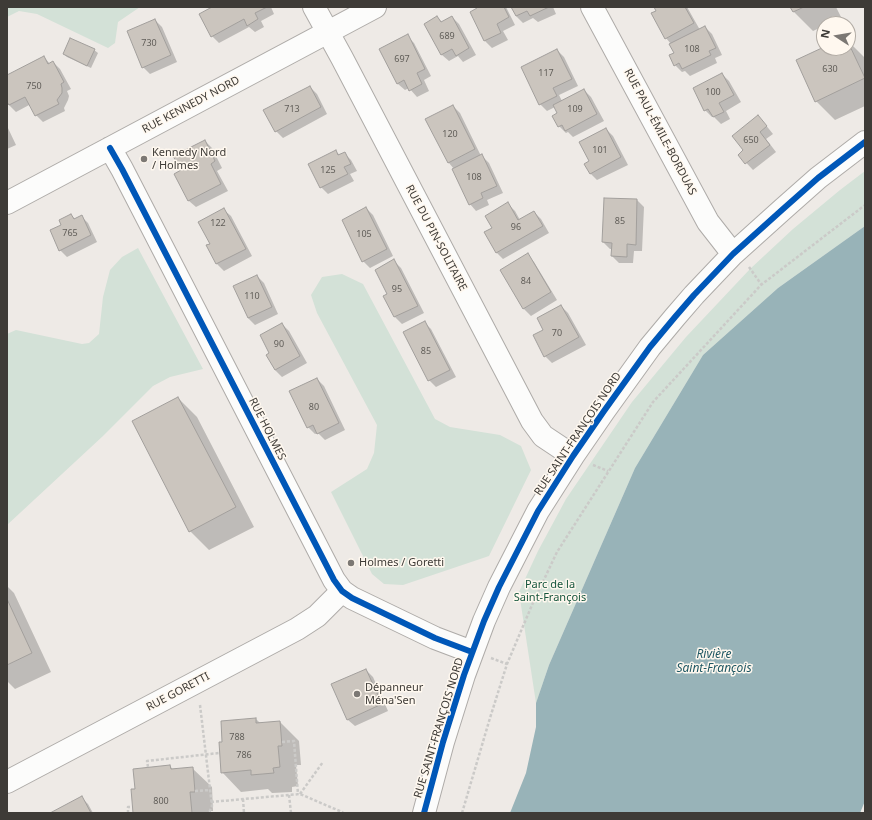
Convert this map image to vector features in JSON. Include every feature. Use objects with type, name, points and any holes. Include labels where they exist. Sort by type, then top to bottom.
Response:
[{"type":"street","name":"RUE DU PIN-SOLITAIRE","points":[[314,7],[532,421],[543,436],[573,456]]},
{"type":"street","name":"RUE KENNEDY NORD","points":[[7,203],[375,7]]},
{"type":"street","name":"RUE PAUL-ÉMILE-BORDUAS","points":[[592,7],[708,222],[733,254]]},
{"type":"street","name":"RUE SAINT-FRANÇOIS NORD","points":[[424,813],[443,742],[472,652],[493,601],[542,505],[573,456],[612,398],[650,346],[733,254],[818,178],[865,142]]},
{"type":"street","name":"RUE HOLMES","points":[[110,148],[126,176],[330,573],[342,591],[352,598],[435,638],[472,652]]},
{"type":"street","name":"RUE GORETTI","points":[[7,782],[297,629],[317,616],[342,591]]},
{"type":"path","points":[[462,813],[507,664],[532,605],[557,552],[653,402],[761,285],[865,205]]},
{"type":"path","points":[[197,682],[212,806],[209,813]]},
{"type":"path","points":[[282,742],[294,741],[299,794]]},
{"type":"path","points":[[148,767],[147,761],[220,753]]},
{"type":"path","points":[[299,794],[323,762]]},
{"type":"path","points":[[195,790],[210,790]]},
{"type":"path","points":[[211,802],[299,794],[343,813]]},
{"type":"path","points":[[289,795],[291,813]]},
{"type":"path","points":[[243,799],[244,813]]},
{"type":"path","points":[[128,813],[128,807],[132,807]]},
{"type":"green space","points":[[7,7],[140,7],[118,22],[115,43],[108,48],[37,14],[19,11],[7,17]]},
{"type":"green space","name":"Parc de la Saint-François","points":[[865,171],[865,226],[778,288],[703,355],[635,468],[549,665],[536,703],[519,592],[538,551],[566,499],[632,402],[686,337],[750,269],[793,229]]},
{"type":"green space","points":[[138,248],[203,369],[170,377],[153,386],[103,436],[7,525],[7,334],[16,330],[82,344],[89,343],[99,334],[103,297],[110,270],[122,257]]},
{"type":"green space","points":[[342,274],[363,284],[435,419],[450,427],[500,435],[521,446],[531,470],[489,556],[403,585],[384,584],[372,574],[331,492],[367,469],[374,453],[377,425],[317,313],[311,295],[322,277]]},
{"type":"water","name":"Rivière Saint-François","points":[[865,226],[865,801],[860,813],[510,813],[526,773],[536,727],[536,703],[549,665],[635,468],[703,355],[778,288]]},
{"type":"building","points":[[212,7],[267,7],[255,13],[258,19],[247,26],[244,19],[211,37],[199,14]]},
{"type":"building","points":[[476,7],[504,7],[509,17],[497,24],[501,33],[484,41],[470,12],[477,8]]},
{"type":"building","points":[[511,7],[549,7],[530,16],[527,11],[516,16]]},
{"type":"building","points":[[654,7],[685,7],[694,23],[665,39],[651,13],[656,11]]},
{"type":"building","points":[[790,7],[804,7],[793,12]]},
{"type":"building","points":[[437,16],[441,22],[452,16],[469,48],[456,56],[452,49],[441,55],[424,24]]},
{"type":"building","points":[[155,19],[171,55],[142,68],[127,31]]},
{"type":"building","points":[[705,26],[716,48],[709,51],[711,55],[682,69],[679,63],[674,66],[669,55],[674,53],[669,44]]},
{"type":"building","points":[[408,34],[425,69],[417,73],[422,84],[409,91],[404,80],[397,84],[379,49]]},
{"type":"building","points":[[70,38],[95,49],[87,66],[63,54]]},
{"type":"building","points":[[557,49],[572,79],[553,88],[557,96],[539,105],[521,67]]},
{"type":"building","points":[[816,51],[816,56],[855,56],[865,78],[815,102],[796,60]]},
{"type":"building","points":[[44,56],[48,64],[53,61],[64,82],[61,84],[62,93],[57,100],[59,104],[35,116],[25,97],[9,105],[7,102],[7,75]]},
{"type":"building","points":[[722,73],[734,95],[719,103],[724,112],[713,117],[708,109],[704,111],[693,88]]},
{"type":"building","points":[[310,86],[321,107],[275,132],[263,110]]},
{"type":"building","points":[[584,89],[597,114],[565,131],[562,125],[558,127],[552,116],[557,113],[553,105]]},
{"type":"building","points":[[453,105],[475,149],[448,163],[425,119]]},
{"type":"building","points":[[758,115],[767,126],[760,132],[770,145],[745,164],[738,155],[743,150],[732,136]]},
{"type":"building","points":[[606,128],[621,157],[590,174],[584,164],[589,161],[579,142]]},
{"type":"building","points":[[205,140],[215,161],[211,164],[221,184],[188,201],[174,174],[181,170],[173,156]]},
{"type":"building","points":[[336,150],[338,155],[345,152],[351,164],[344,167],[348,174],[320,188],[308,164]]},
{"type":"building","points":[[482,154],[497,186],[481,193],[483,198],[469,205],[452,169]]},
{"type":"building","points":[[604,198],[637,199],[636,245],[627,244],[627,257],[611,256],[612,243],[602,242]]},
{"type":"building","points":[[508,202],[518,220],[534,211],[543,226],[496,253],[484,232],[492,228],[485,216]]},
{"type":"building","points":[[366,207],[387,249],[362,262],[342,220]]},
{"type":"building","points":[[224,208],[246,249],[216,264],[206,245],[210,244],[198,222]]},
{"type":"building","points":[[71,214],[74,219],[82,215],[91,235],[59,251],[50,230],[61,225],[59,220]]},
{"type":"building","points":[[528,253],[551,292],[523,309],[500,270]]},
{"type":"building","points":[[394,259],[418,306],[394,317],[383,296],[387,294],[375,270]]},
{"type":"building","points":[[257,275],[272,307],[248,318],[233,286]]},
{"type":"building","points":[[561,305],[579,337],[544,357],[533,335],[543,330],[537,318]]},
{"type":"building","points":[[425,321],[450,370],[428,381],[403,332]]},
{"type":"building","points":[[282,323],[300,356],[275,370],[266,355],[269,353],[260,335]]},
{"type":"building","points":[[317,378],[339,423],[317,434],[313,425],[307,428],[289,391]]},
{"type":"building","points":[[178,397],[236,507],[189,532],[132,421]]},
{"type":"building","points":[[7,599],[32,653],[7,665]]},
{"type":"building","name":"Dépanneur Ména'Sen","points":[[366,669],[382,704],[347,720],[331,684]]},
{"type":"building","points":[[256,718],[256,723],[280,721],[282,746],[278,746],[280,767],[273,768],[274,773],[251,775],[251,770],[221,773],[219,742],[222,742],[221,721]]},
{"type":"building","points":[[170,765],[171,769],[193,767],[195,792],[190,792],[192,813],[133,813],[131,789],[135,789],[133,769]]},
{"type":"building","points":[[82,796],[91,813],[50,813]]},
{"type":"cycle path","points":[[424,813],[443,742],[464,675],[484,621],[499,587],[538,511],[573,456],[650,347],[694,295],[733,254],[783,209],[818,178],[865,142]]},
{"type":"cycle path","points":[[110,148],[334,580],[342,591],[352,598],[435,638],[472,652]]},
{"type":"place","name":"Kennedy Nord / Holmes","points":[[144,159]]},
{"type":"place","name":"Holmes / Goretti","points":[[351,563]]},
{"type":"place","name":"Dépanneur Ména'Sen","points":[[357,694]]}]
